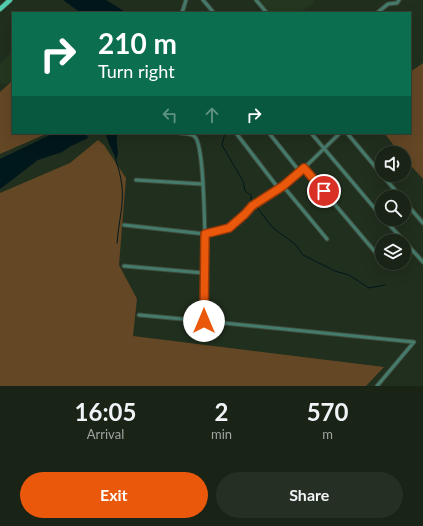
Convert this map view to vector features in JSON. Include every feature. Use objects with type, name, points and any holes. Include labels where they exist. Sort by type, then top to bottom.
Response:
[{"type":"main road","points":[[0,9],[10,0]]},
{"type":"street","points":[[182,12],[186,0]]},
{"type":"street","points":[[203,0],[213,12]]},
{"type":"street","points":[[256,0],[266,12]]},
{"type":"street","points":[[378,12],[388,4],[397,3],[399,0]]},
{"type":"street","points":[[192,134],[198,143],[202,184],[205,234],[204,321]]},
{"type":"street","points":[[237,134],[279,189]]},
{"type":"street","points":[[269,134],[300,172]]},
{"type":"street","points":[[312,134],[375,209]]},
{"type":"street","points":[[124,225],[205,234],[229,228],[254,205],[279,189],[300,172],[339,134]]},
{"type":"street","points":[[348,134],[375,167]]},
{"type":"street","points":[[304,168],[375,252]]},
{"type":"street","points":[[136,180],[202,184]]},
{"type":"street","points":[[388,182],[395,190]]},
{"type":"street","points":[[283,186],[327,239]]},
{"type":"street","points":[[411,209],[423,223]]},
{"type":"street","points":[[390,226],[398,234]]},
{"type":"street","points":[[411,249],[423,262]]},
{"type":"street","points":[[124,266],[204,273]]},
{"type":"street","points":[[139,315],[414,342],[377,386]]},
{"type":"shaded area","points":[[259,0],[313,0],[314,3],[301,12],[269,12]]},
{"type":"shaded area","points":[[12,52],[12,79],[6,85],[0,83],[0,64]]},
{"type":"shaded area","points":[[423,63],[423,179],[411,166],[411,146],[394,146],[385,134],[411,134],[411,71]]},
{"type":"shaded area","points":[[12,81],[12,134],[46,134],[0,154],[0,92]]},
{"type":"shaded area","points":[[98,140],[104,145],[126,178],[119,265],[137,299],[133,336],[384,367],[366,386],[0,386],[0,193],[70,163]]},
{"type":"water","points":[[63,0],[106,0],[125,12],[80,12]]},
{"type":"water","points":[[52,134],[86,134],[88,138],[62,152],[38,160],[0,189],[0,159]]},
{"type":"water","points":[[106,134],[118,134],[118,153],[116,161],[114,154]]},
{"type":"waterway","points":[[225,134],[222,145],[243,181],[245,191],[251,195],[251,203],[253,204]]},
{"type":"waterway","points":[[116,161],[122,183],[122,202],[117,243]]},
{"type":"waterway","points":[[256,206],[272,227],[295,244],[303,255],[335,271],[349,275],[369,288],[385,285]]},
{"type":"route","points":[[204,321],[205,234],[229,228],[252,206],[283,186],[304,168],[324,191]]}]
